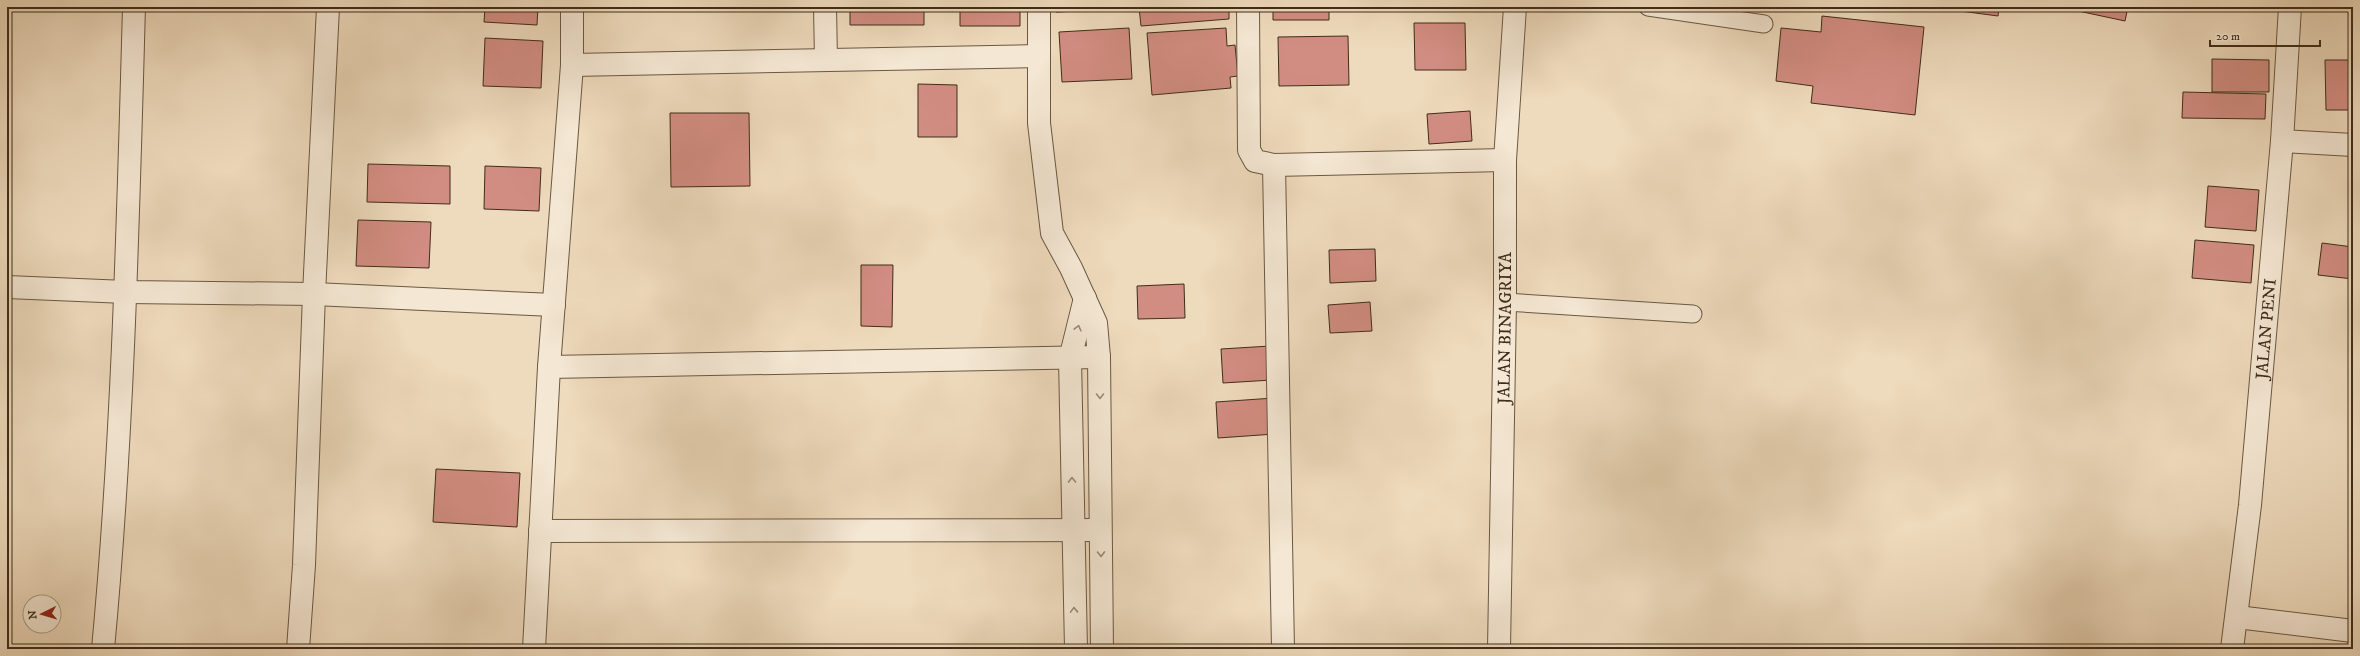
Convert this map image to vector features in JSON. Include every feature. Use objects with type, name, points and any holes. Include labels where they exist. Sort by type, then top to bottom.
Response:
[{"type":"street","points":[[103,649],[110,569],[126,292],[134,7]]},
{"type":"street","points":[[298,649],[304,565],[314,294],[328,7]]},
{"type":"street","points":[[534,649],[549,367],[572,65],[572,7]]},
{"type":"street","points":[[825,7],[826,60]]},
{"type":"street","points":[[1039,7],[1039,123],[1052,233],[1096,323],[1099,357],[1102,649]]},
{"type":"street","points":[[1248,7],[1249,150],[1255,161],[1274,165],[1505,160]]},
{"type":"street","name":"JALAN BINAGRIYA","points":[[1499,649],[1506,302],[1505,160],[1515,7]]},
{"type":"street","name":"JALAN PENI","points":[[2232,649],[2250,505],[2282,141],[2290,7]]},
{"type":"street","points":[[572,65],[1039,56]]},
{"type":"street","points":[[2282,141],[2353,146]]},
{"type":"street","points":[[1274,165],[1282,649]]},
{"type":"street","points":[[7,287],[126,292],[314,294],[554,305]]},
{"type":"street","points":[[1076,649],[1072,530],[1070,359],[1085,298]]},
{"type":"street","points":[[549,367],[1070,359],[1099,357]]},
{"type":"street","points":[[540,531],[1100,530]]},
{"type":"street","points":[[2237,617],[2353,631]]},
{"type":"lane","points":[[1648,7],[1764,24]]},
{"type":"lane","points":[[1506,302],[1693,314]]},
{"type":"building","points":[[485,7],[538,7],[537,25],[484,22]]},
{"type":"building","points":[[850,7],[924,7],[924,25],[850,25]]},
{"type":"building","points":[[960,7],[1020,7],[1020,26],[960,26]]},
{"type":"building","points":[[1056,7],[1130,7],[1130,9],[1056,12]]},
{"type":"building","points":[[1139,7],[1229,7],[1229,19],[1141,26]]},
{"type":"building","points":[[1273,7],[1329,7],[1329,20],[1273,20]]},
{"type":"building","points":[[1930,7],[1999,7],[1998,16]]},
{"type":"building","points":[[2070,7],[2128,7],[2125,21],[2069,9]]},
{"type":"building","points":[[1822,16],[1924,27],[1915,115],[1811,103],[1813,86],[1776,81],[1781,28],[1821,32]]},
{"type":"building","points":[[1414,23],[1465,23],[1466,70],[1415,70]]},
{"type":"building","points":[[1129,28],[1132,79],[1062,82],[1059,32]]},
{"type":"building","points":[[1226,28],[1227,46],[1235,45],[1238,76],[1230,77],[1231,88],[1152,95],[1147,33]]},
{"type":"building","points":[[1348,36],[1349,85],[1279,86],[1278,37]]},
{"type":"building","points":[[485,38],[543,41],[541,88],[483,86]]},
{"type":"building","points":[[2212,59],[2269,60],[2269,92],[2212,92]]},
{"type":"building","points":[[2325,60],[2353,60],[2353,110],[2326,110]]},
{"type":"building","points":[[918,84],[957,85],[957,137],[918,137]]},
{"type":"building","points":[[2183,92],[2266,94],[2265,119],[2182,118]]},
{"type":"building","points":[[1470,111],[1472,141],[1429,144],[1427,114]]},
{"type":"building","points":[[670,113],[749,113],[750,186],[671,187]]},
{"type":"building","points":[[368,164],[450,166],[450,204],[367,202]]},
{"type":"building","points":[[485,166],[541,168],[539,211],[484,209]]},
{"type":"building","points":[[2208,186],[2259,190],[2256,231],[2205,227]]},
{"type":"building","points":[[358,220],[431,222],[429,268],[356,266]]},
{"type":"building","points":[[2195,240],[2254,245],[2251,283],[2192,278]]},
{"type":"building","points":[[2322,243],[2353,247],[2353,279],[2318,275]]},
{"type":"building","points":[[1375,249],[1376,281],[1330,283],[1329,250]]},
{"type":"building","points":[[861,265],[893,265],[892,327],[861,326]]},
{"type":"building","points":[[1184,284],[1185,318],[1138,319],[1137,286]]},
{"type":"building","points":[[1370,302],[1372,331],[1330,333],[1328,305]]},
{"type":"building","points":[[1270,346],[1272,380],[1223,383],[1221,349]]},
{"type":"building","points":[[1274,398],[1275,434],[1218,438],[1216,402]]},
{"type":"building","points":[[436,469],[520,473],[517,527],[433,522]]}]
